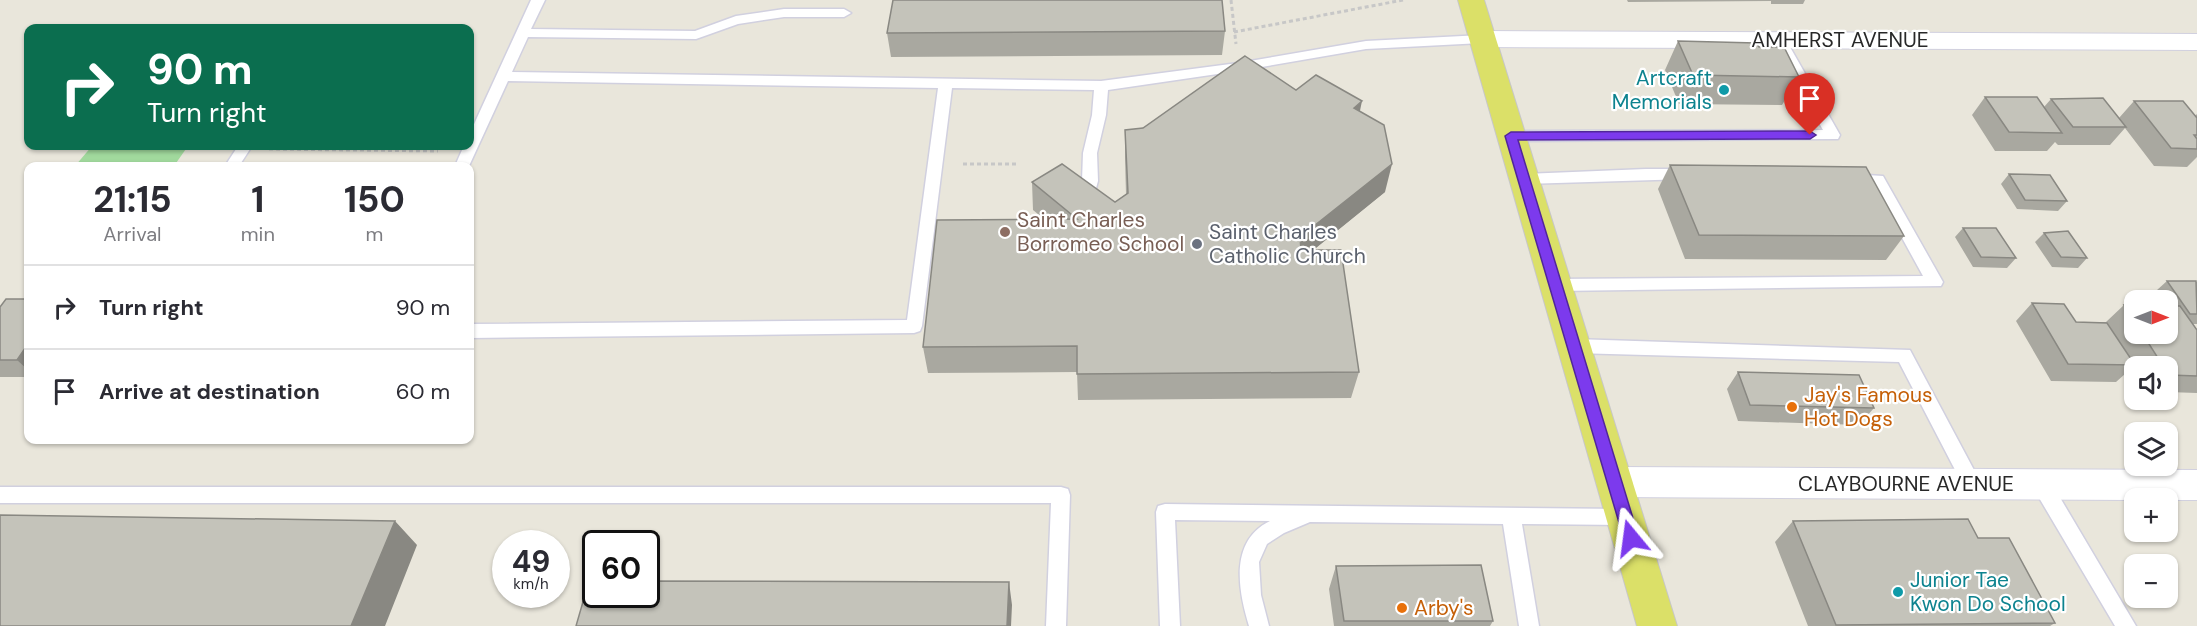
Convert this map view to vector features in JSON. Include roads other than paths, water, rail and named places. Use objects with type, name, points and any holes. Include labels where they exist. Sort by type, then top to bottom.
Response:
[{"type":"main road","points":[[1471,0],[1657,626]]},
{"type":"street","name":"AMHERST AVENUE","points":[[1482,39],[2197,42]]},
{"type":"street","name":"CLAYBOURNE AVENUE","points":[[1614,482],[2197,485]]},
{"type":"lane","points":[[474,138],[538,0]]},
{"type":"lane","points":[[524,33],[696,35],[736,20],[784,12],[844,12]]},
{"type":"lane","points":[[504,76],[1101,86],[1238,67],[1366,45],[1482,39]]},
{"type":"lane","points":[[1511,136],[1833,135],[1779,40]]},
{"type":"lane","points":[[474,331],[914,326],[933,230],[935,164],[946,82]]},
{"type":"lane","points":[[1085,207],[1090,181],[1090,153],[1099,115],[1101,86]]},
{"type":"lane","points":[[1524,179],[1646,174],[1703,175]]},
{"type":"lane","points":[[1556,285],[1830,281],[1935,282],[1878,180],[1838,178]]},
{"type":"lane","points":[[1574,346],[1904,355],[1973,485]]},
{"type":"lane","points":[[2042,485],[2126,626]]},
{"type":"lane","points":[[0,495],[1060,495],[1056,626]]},
{"type":"lane","points":[[1170,626],[1166,512],[1624,517]]},
{"type":"lane","points":[[1259,626],[1250,595],[1251,561],[1257,540],[1281,525],[1315,514]]},
{"type":"lane","points":[[1511,516],[1529,626]]},
{"type":"place","name":"Artcraft Memorials","points":[[1724,90]]},
{"type":"place","name":"Saint Charles Borromeo School","points":[[1005,232]]},
{"type":"place","name":"Saint Charles Catholic Church","points":[[1197,244]]},
{"type":"place","name":"Jay's Famous Hot Dogs","points":[[1792,407]]},
{"type":"place","name":"Junior Tae Kwon Do School","points":[[1898,592]]},
{"type":"place","name":"Arby's","points":[[1402,608]]}]
